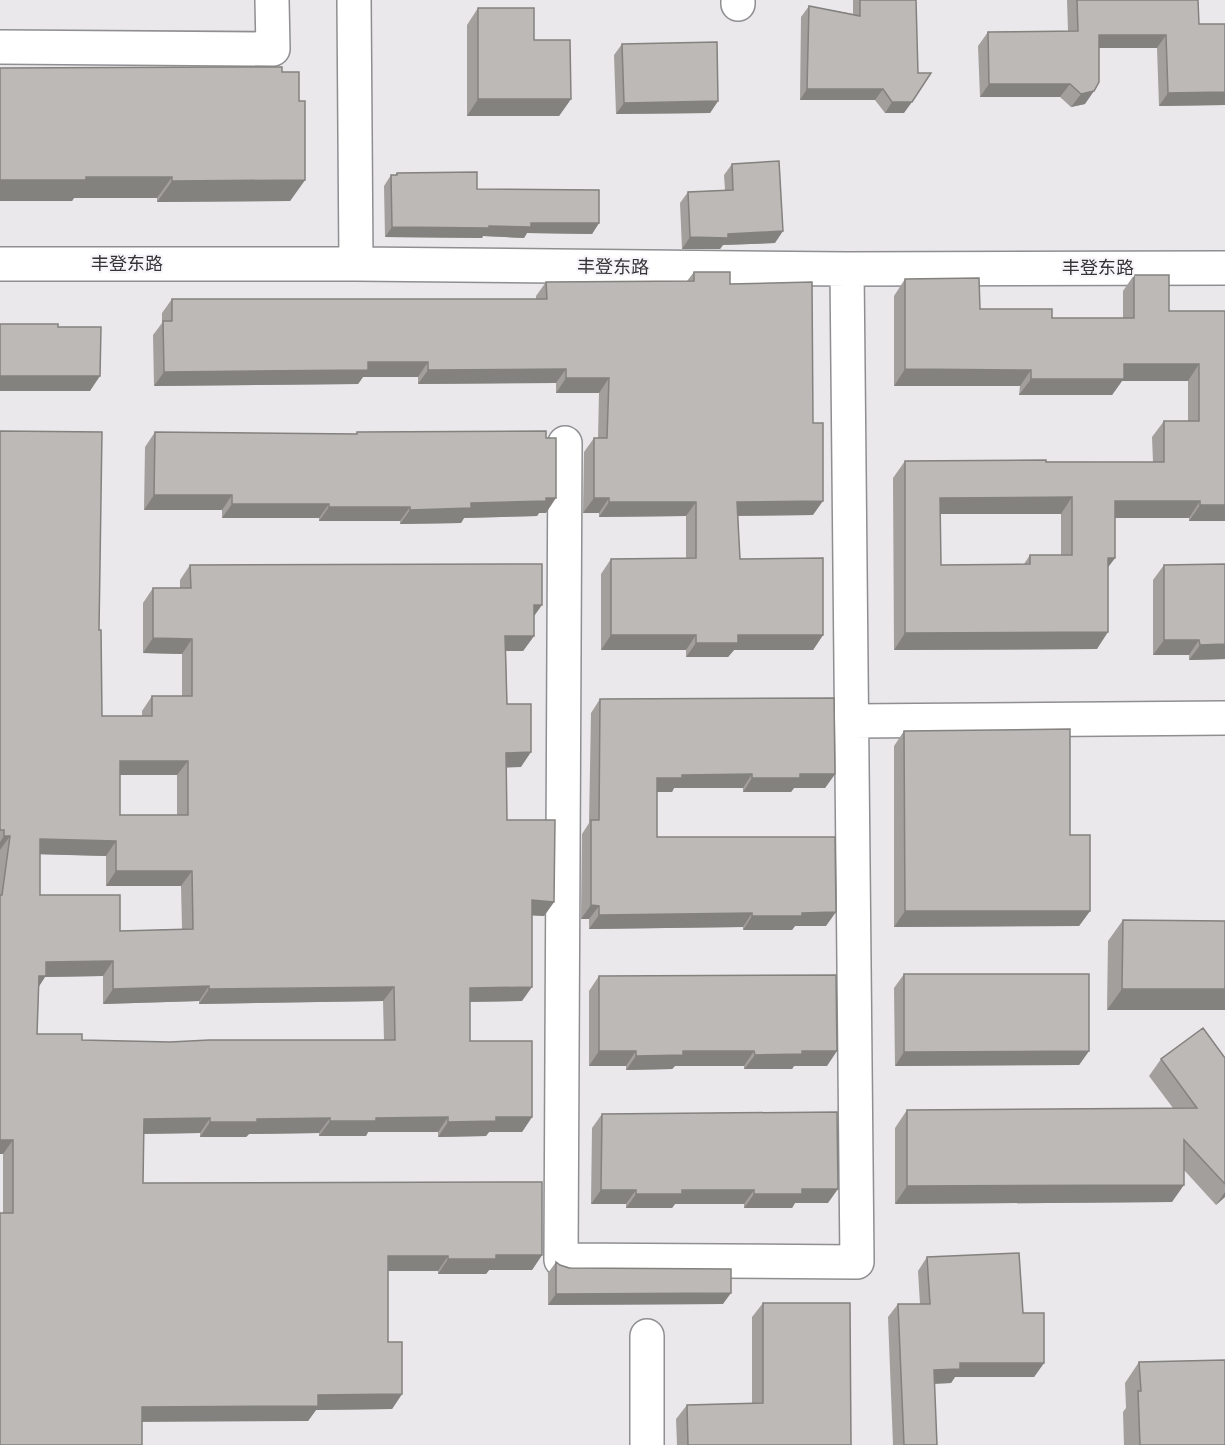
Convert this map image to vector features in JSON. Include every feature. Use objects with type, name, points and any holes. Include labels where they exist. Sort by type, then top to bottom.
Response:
[{"type":"street","points":[[0,47],[273,49],[272,0]]},
{"type":"street","points":[[354,0],[356,264]]},
{"type":"street","name":"丰登东路","points":[[0,264],[356,264],[847,269],[1225,268]]},
{"type":"street","points":[[565,443],[561,1260],[857,1262],[847,269]]},
{"type":"street","points":[[852,721],[1225,718]]},
{"type":"street","points":[[647,1336],[647,1445]]},
{"type":"building","points":[[860,0],[916,0],[918,73],[931,73],[912,102],[892,102],[883,89],[807,89],[809,6],[860,16]]},
{"type":"building","points":[[1077,0],[1198,0],[1199,24],[1225,24],[1225,92],[1168,93],[1166,35],[1099,35],[1099,82],[1094,91],[1081,94],[1070,84],[989,84],[988,32],[1078,31]]},
{"type":"building","points":[[478,8],[534,8],[534,40],[570,40],[571,99],[478,99]]},
{"type":"building","points":[[717,42],[718,101],[624,103],[622,44]]},
{"type":"building","points":[[282,67],[282,72],[299,72],[299,101],[305,101],[305,180],[172,181],[172,177],[86,177],[86,180],[0,180],[0,68]]},
{"type":"building","points":[[779,161],[783,231],[728,234],[728,238],[690,237],[688,192],[733,190],[732,164]]},
{"type":"building","points":[[477,172],[477,189],[599,190],[599,223],[531,223],[531,227],[489,226],[489,228],[392,227],[391,175]]},
{"type":"building","points":[[694,272],[730,272],[730,284],[812,282],[813,423],[823,423],[823,501],[737,502],[740,559],[823,558],[823,635],[738,635],[738,643],[696,643],[696,635],[611,635],[611,559],[696,558],[696,502],[609,502],[609,498],[594,498],[594,438],[607,438],[609,378],[566,378],[566,369],[428,370],[428,362],[368,362],[368,370],[164,372],[163,321],[172,321],[172,299],[547,299],[546,282],[694,281]]},
{"type":"building","points":[[1134,275],[1169,275],[1169,311],[1225,311],[1225,505],[1200,505],[1200,501],[1115,501],[1115,558],[1108,558],[1108,632],[905,633],[905,461],[1164,462],[1164,421],[1199,421],[1199,364],[1124,364],[1124,379],[1031,379],[1031,370],[905,369],[905,279],[979,278],[980,309],[1052,309],[1052,318],[1134,318]],"holes":[[[1072,497],[1072,555],[1030,555],[1030,564],[941,565],[940,498]]]},
{"type":"building","points":[[0,324],[101,327],[100,376],[0,376]]},
{"type":"building","points":[[0,431],[102,432],[99,630],[101,630],[102,716],[152,716],[152,696],[192,696],[192,639],[153,638],[153,588],[191,588],[190,565],[542,564],[542,605],[534,605],[534,636],[505,636],[507,704],[531,704],[531,752],[506,753],[507,820],[555,820],[554,902],[532,900],[532,987],[470,988],[470,1041],[532,1041],[532,1117],[496,1117],[496,1121],[448,1122],[448,1117],[376,1118],[376,1121],[330,1121],[330,1118],[257,1119],[257,1122],[210,1122],[210,1118],[144,1119],[143,1183],[542,1182],[542,1255],[496,1255],[496,1259],[388,1256],[388,1342],[402,1342],[402,1394],[318,1395],[318,1406],[142,1407],[142,1445],[0,1445],[0,1213],[13,1213],[13,1140],[0,1140],[0,895],[2,895],[10,836],[4,836],[4,830],[0,830]],"holes":[[[120,761],[188,761],[188,815],[120,815]],[[40,839],[116,841],[116,871],[192,871],[193,929],[120,931],[120,895],[40,895]],[[113,961],[113,989],[209,986],[209,989],[394,987],[395,1040],[170,1042],[82,1040],[82,1034],[37,1034],[39,976],[46,976],[46,962]]]},
{"type":"building","points":[[546,431],[546,438],[556,438],[556,498],[546,498],[546,501],[471,503],[471,508],[410,510],[410,507],[329,507],[329,504],[232,504],[232,495],[154,495],[155,432],[357,434],[357,432]]},
{"type":"building","points":[[1225,564],[1225,644],[1200,645],[1199,640],[1164,640],[1164,565]]},
{"type":"building","points":[[834,698],[835,774],[800,774],[800,778],[752,778],[752,774],[682,775],[682,778],[657,778],[657,837],[835,837],[836,912],[802,913],[802,916],[752,916],[752,913],[599,915],[599,906],[591,905],[591,820],[599,820],[600,699]]},
{"type":"building","points":[[1070,729],[1070,835],[1090,835],[1090,911],[905,911],[904,731]]},
{"type":"building","points":[[1123,920],[1225,921],[1225,989],[1122,989]]},
{"type":"building","points":[[904,974],[1089,974],[1089,1051],[904,1052]]},
{"type":"building","points":[[836,975],[837,1051],[755,1055],[754,1051],[683,1051],[683,1055],[636,1056],[636,1051],[599,1051],[599,976]]},
{"type":"building","points":[[1203,1028],[1225,1058],[1225,1184],[1184,1140],[1184,1185],[907,1186],[907,1110],[1197,1108],[1161,1059]]},
{"type":"building","points":[[837,1112],[838,1189],[802,1189],[802,1194],[754,1194],[754,1190],[682,1190],[682,1194],[636,1194],[636,1190],[601,1190],[602,1114]]},
{"type":"building","points":[[1019,1253],[1023,1313],[1044,1313],[1044,1363],[960,1363],[960,1369],[934,1370],[937,1445],[904,1445],[898,1304],[930,1304],[927,1257]]},
{"type":"building","points":[[556,1262],[569,1268],[731,1269],[731,1293],[556,1294]]},
{"type":"building","points":[[763,1303],[850,1303],[851,1445],[688,1445],[687,1405],[763,1403]]},
{"type":"building","points":[[1225,1360],[1225,1445],[1140,1445],[1139,1362]]}]
